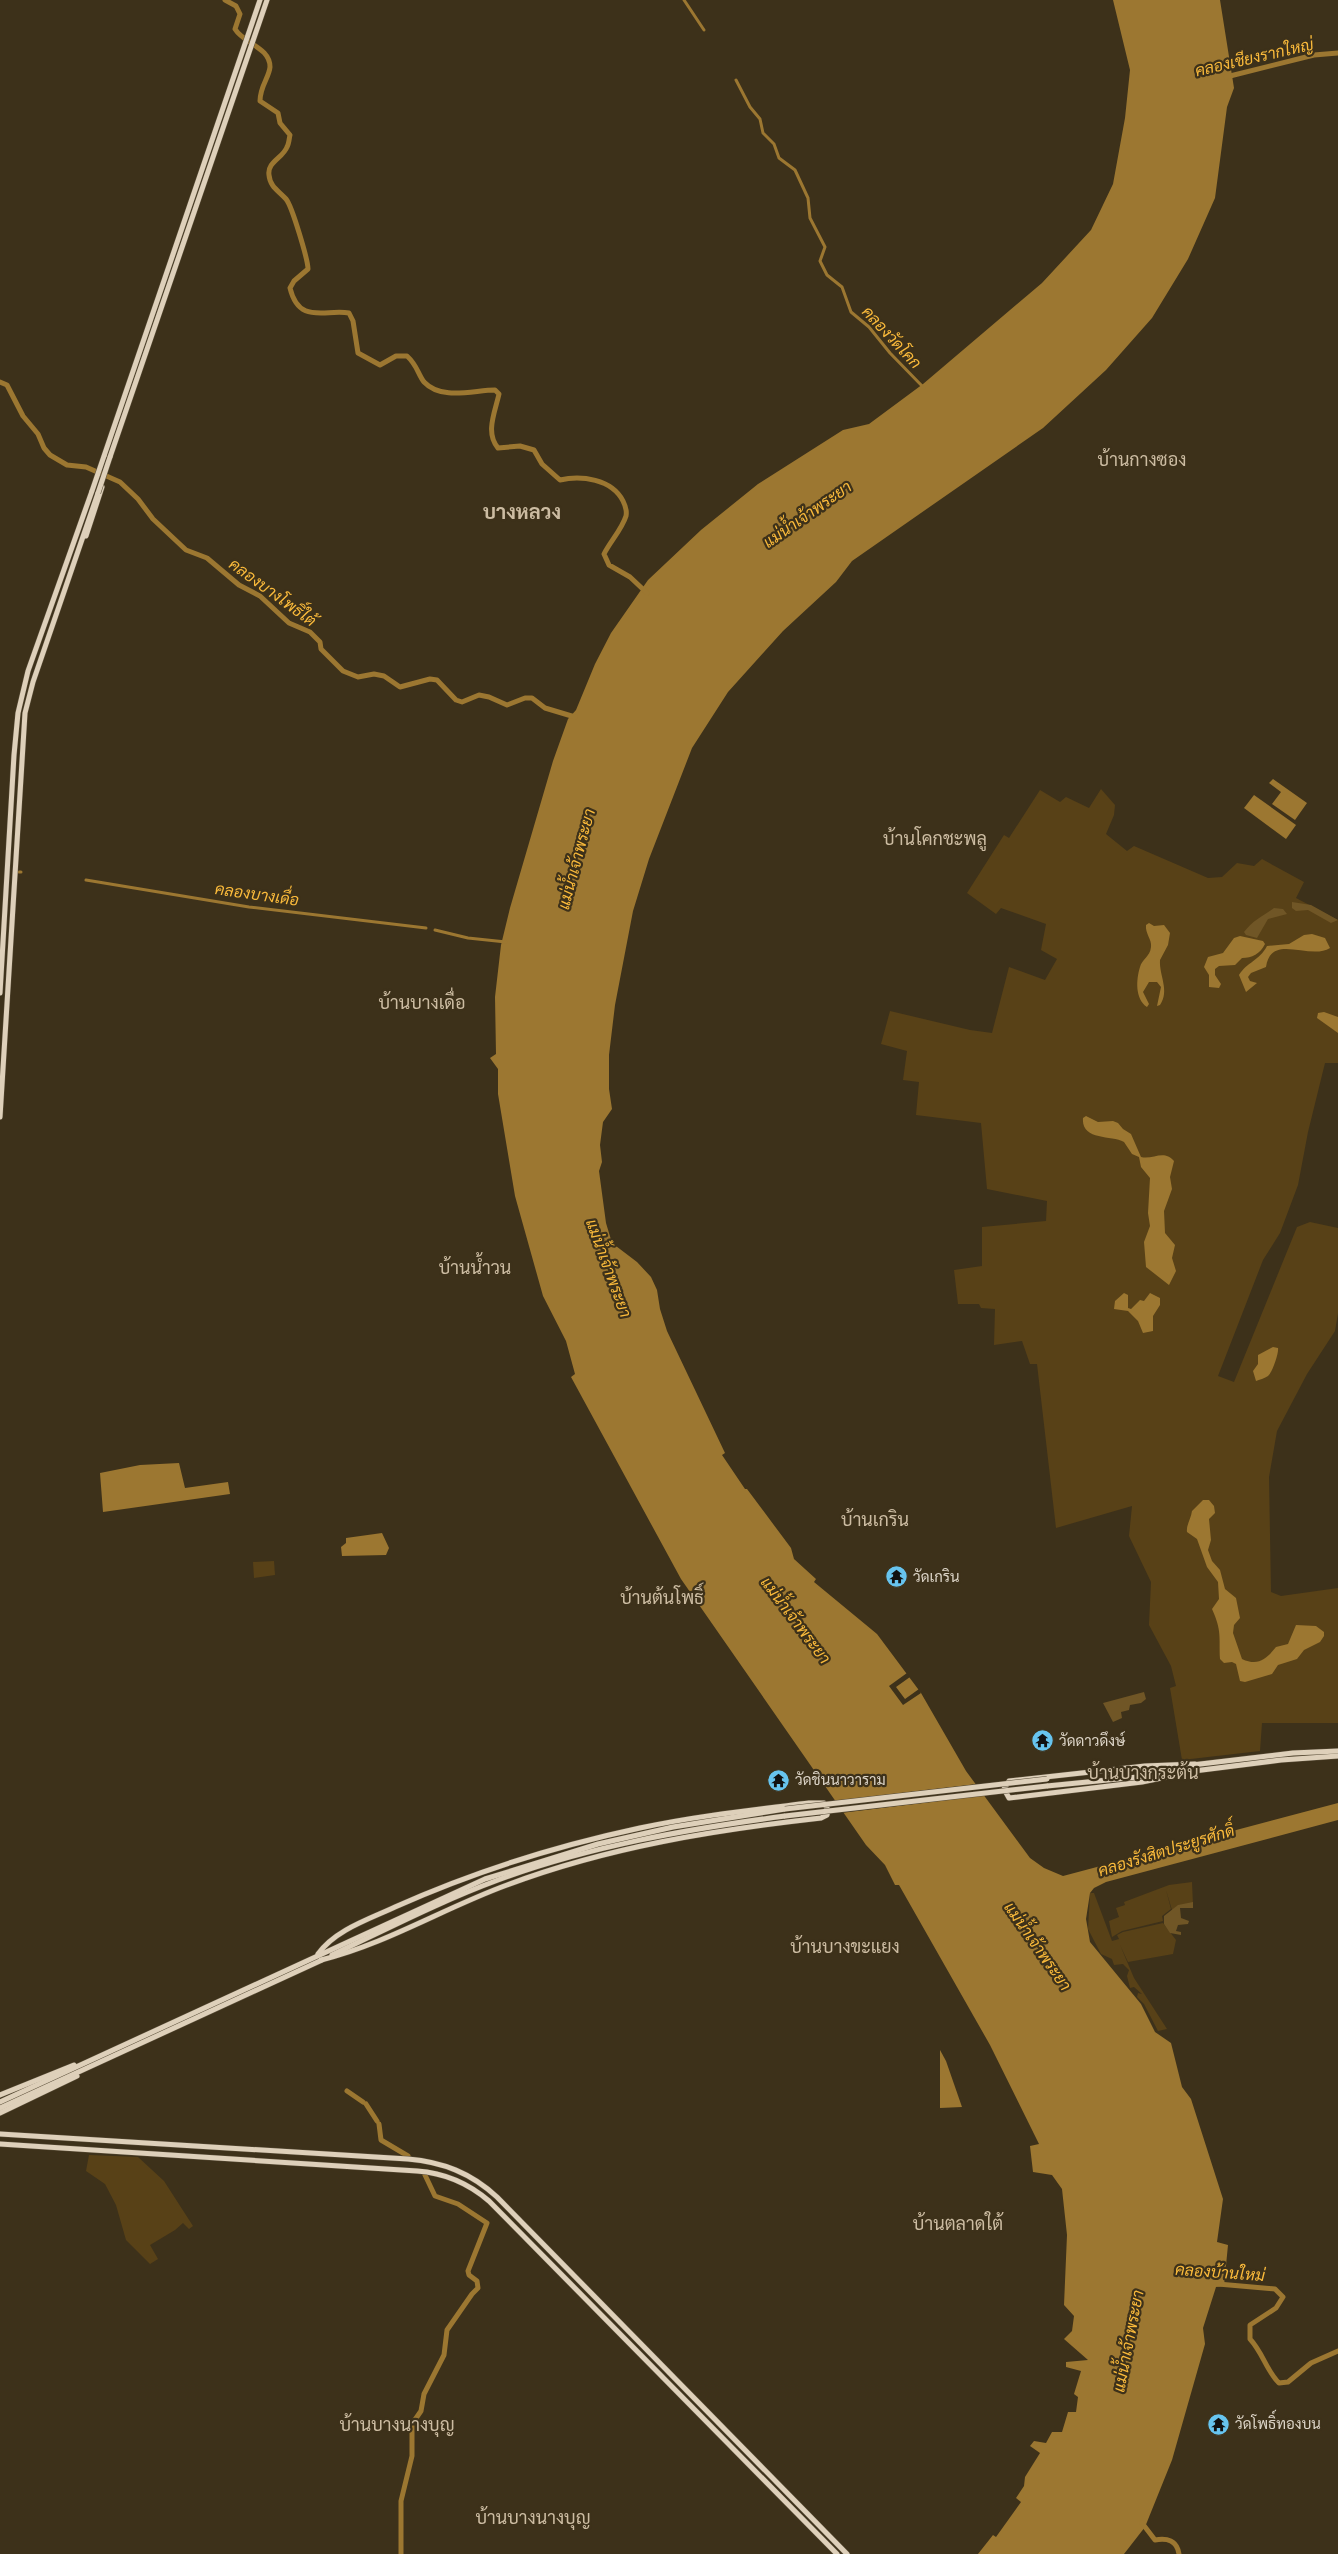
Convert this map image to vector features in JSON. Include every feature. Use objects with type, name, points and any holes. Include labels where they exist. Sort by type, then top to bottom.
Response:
[{"type":"main road","points":[[253,33],[260,0]]},
{"type":"main road","points":[[0,1117],[25,713],[32,682],[107,456],[253,33],[267,0]]},
{"type":"main road","points":[[67,573],[65,562],[93,484]]},
{"type":"main road","points":[[0,993],[18,712],[28,671],[67,573],[92,521],[102,487]]},
{"type":"main road","points":[[1,2112],[20,2099],[88,2069],[318,1954],[440,1897],[499,1874],[598,1844],[717,1822],[785,1812],[1047,1779],[1293,1753],[1338,1751]]},
{"type":"main road","points":[[785,1812],[1196,1771],[1281,1760],[1338,1756]]},
{"type":"main road","points":[[1195,1764],[1145,1766],[1009,1780],[1004,1789],[1009,1798],[1142,1782],[1196,1771]]},
{"type":"main road","points":[[0,2102],[225,2001],[321,1960],[376,1943],[501,1887],[567,1864],[686,1835],[821,1818],[827,1815],[828,1810],[824,1803],[814,1802],[684,1820],[639,1828],[541,1854],[337,1954]]},
{"type":"main road","points":[[684,1820],[717,1822]]},
{"type":"main road","points":[[686,1835],[717,1822]]},
{"type":"main road","points":[[318,1954],[329,1942],[362,1922],[440,1887],[551,1863],[717,1822]]},
{"type":"main road","points":[[535,1862],[541,1854]]},
{"type":"main road","points":[[551,1863],[567,1864]]},
{"type":"main road","points":[[0,2095],[63,2068],[96,2058]]},
{"type":"main road","points":[[1,2112],[72,2080],[88,2069]]},
{"type":"main road","points":[[0,2134],[420,2160],[439,2163],[465,2173],[493,2194],[848,2554]]},
{"type":"main road","points":[[0,2144],[427,2172],[444,2175],[466,2184],[489,2202],[837,2554]]},
{"type":"main road","points":[[283,2152],[288,2158],[283,2162]]},
{"type":"main road","points":[[299,2153],[297,2158],[300,2163]]},
{"type":"main road","points":[[634,2350],[642,2349],[641,2343]]},
{"type":"main road","points":[[648,2362],[649,2355],[654,2356]]},
{"type":"main road","points":[[762,2478],[768,2472]]},
{"type":"shaded area","points":[[1101,789],[1115,805],[1114,815],[1106,834],[1127,851],[1134,846],[1208,878],[1222,877],[1237,863],[1254,866],[1262,859],[1304,882],[1296,898],[1338,920],[1338,1063],[1325,1063],[1308,1132],[1298,1185],[1280,1233],[1263,1260],[1218,1376],[1234,1382],[1297,1227],[1310,1222],[1338,1228],[1338,1313],[1335,1331],[1307,1374],[1277,1431],[1269,1477],[1271,1592],[1281,1596],[1338,1588],[1338,1723],[1262,1723],[1260,1751],[1182,1760],[1170,1688],[1176,1686],[1171,1666],[1149,1625],[1151,1582],[1129,1536],[1132,1506],[1056,1528],[1037,1364],[1030,1364],[1022,1341],[994,1345],[995,1309],[981,1308],[979,1304],[958,1304],[954,1270],[982,1266],[982,1227],[1046,1221],[1047,1201],[987,1189],[981,1123],[916,1115],[919,1082],[903,1080],[907,1051],[881,1044],[890,1011],[970,1030],[992,1033],[1009,967],[1045,980],[1057,959],[1041,950],[1046,924],[1001,908],[996,914],[967,893],[1004,835],[1009,838],[1040,790],[1060,802],[1066,797],[1089,808]]},
{"type":"shaded area","points":[[1292,902],[1311,905],[1338,920],[1331,923],[1308,910],[1296,911],[1292,908]]},
{"type":"shaded area","points":[[1274,908],[1283,909],[1287,914],[1268,919],[1257,938],[1246,935],[1244,932],[1251,924]]},
{"type":"shaded area","points":[[274,1561],[275,1575],[254,1578],[253,1562]]},
{"type":"shaded area","points":[[1144,1692],[1146,1699],[1141,1703],[1130,1705],[1129,1710],[1121,1712],[1122,1718],[1113,1722],[1103,1703]]},
{"type":"shaded area","points":[[1192,1882],[1193,1905],[1177,1906],[1175,1910],[1172,1910],[1166,1890],[1171,1909],[1162,1916],[1163,1921],[1122,1931],[1112,1937],[1109,1921],[1119,1917],[1116,1908],[1125,1905],[1124,1902],[1169,1885]]},
{"type":"shaded area","points":[[1090,1893],[1094,1893],[1112,1941],[1119,1939],[1117,1935],[1123,1932],[1163,1923],[1176,1940],[1173,1954],[1128,1962],[1120,1945],[1134,1978],[1167,2029],[1158,2031],[1144,2004],[1137,1997],[1138,1993],[1142,1994],[1134,1987],[1130,1988],[1127,1976],[1129,1970],[1123,1964],[1114,1965],[1112,1959],[1101,1954],[1088,1929]]},
{"type":"shaded area","points":[[1193,1902],[1193,1908],[1180,1908],[1181,1918],[1189,1921],[1188,1924],[1178,1925],[1176,1931],[1181,1932],[1181,1935],[1170,1933],[1164,1924],[1164,1916],[1178,1905]]},
{"type":"shaded area","points":[[89,2155],[138,2157],[164,2181],[193,2226],[189,2229],[183,2223],[150,2245],[158,2259],[150,2264],[126,2240],[116,2205],[105,2184],[86,2171]]},
{"type":"water","points":[[1113,0],[1220,0],[1234,88],[1227,107],[1215,198],[1188,259],[1152,318],[1106,370],[1043,428],[852,561],[836,582],[783,631],[728,692],[692,748],[649,859],[633,911],[615,1005],[609,1055],[609,1089],[612,1109],[603,1122],[600,1145],[602,1162],[599,1171],[606,1223],[612,1243],[637,1262],[651,1277],[657,1290],[660,1309],[667,1331],[725,1453],[722,1455],[745,1489],[747,1489],[791,1548],[794,1559],[816,1579],[814,1582],[877,1634],[921,1693],[966,1771],[1030,1858],[1044,1868],[1063,1876],[1338,1803],[1338,1820],[1106,1882],[1094,1888],[1090,1893],[1086,1919],[1090,1942],[1141,2004],[1155,2032],[1171,2043],[1182,2087],[1191,2099],[1223,2199],[1217,2242],[1228,2245],[1224,2286],[1216,2287],[1203,2328],[1205,2344],[1172,2460],[1145,2527],[1124,2554],[978,2554],[993,2535],[996,2537],[1021,2502],[1016,2498],[1024,2486],[1025,2477],[1040,2453],[1030,2446],[1034,2441],[1046,2443],[1052,2432],[1062,2432],[1068,2412],[1076,2412],[1078,2397],[1074,2394],[1081,2371],[1066,2367],[1066,2362],[1088,2360],[1064,2339],[1072,2331],[1074,2316],[1064,2305],[1067,2235],[1062,2189],[1052,2175],[1033,2172],[1030,2146],[1039,2144],[990,2045],[899,1885],[895,1885],[885,1865],[866,1845],[681,1579],[571,1377],[575,1374],[566,1341],[543,1296],[515,1196],[498,1094],[498,1069],[490,1058],[496,1054],[495,997],[501,945],[510,908],[553,761],[568,719],[576,710],[595,664],[611,633],[648,580],[701,530],[758,484],[843,430],[869,424],[923,384],[1042,283],[1091,230],[1113,184],[1125,118],[1130,70]]},
{"type":"water","points":[[1273,779],[1307,803],[1295,820],[1272,804],[1281,792],[1269,783]]},
{"type":"water","points":[[1254,795],[1296,825],[1286,839],[1244,808]]},
{"type":"water","points":[[1149,923],[1154,926],[1164,925],[1170,933],[1168,945],[1160,960],[1164,988],[1163,999],[1160,1005],[1157,1006],[1161,987],[1157,982],[1149,982],[1143,992],[1149,1004],[1147,1007],[1140,999],[1137,983],[1141,964],[1151,947],[1146,928],[1146,925]]},
{"type":"water","points":[[1312,934],[1325,938],[1330,948],[1312,952],[1292,949],[1275,951],[1269,957],[1266,967],[1251,973],[1248,977],[1250,981],[1257,983],[1246,992],[1239,975],[1267,946],[1289,944],[1304,935]]},
{"type":"water","points":[[1240,936],[1263,941],[1265,944],[1258,953],[1242,958],[1235,965],[1219,966],[1215,969],[1215,975],[1221,984],[1219,988],[1209,987],[1209,975],[1204,967],[1208,957],[1223,953],[1234,938]]},
{"type":"water","points":[[1324,1012],[1338,1017],[1338,1033],[1317,1018],[1318,1013]]},
{"type":"water","points":[[1086,1116],[1098,1122],[1113,1121],[1118,1123],[1131,1134],[1141,1157],[1162,1155],[1174,1161],[1170,1177],[1172,1189],[1164,1211],[1165,1233],[1175,1245],[1172,1258],[1176,1271],[1169,1285],[1146,1267],[1144,1242],[1150,1226],[1148,1213],[1150,1178],[1141,1167],[1139,1157],[1132,1154],[1124,1142],[1098,1136],[1087,1130],[1083,1118]]},
{"type":"water","points":[[1124,1293],[1128,1295],[1128,1308],[1131,1309],[1140,1300],[1144,1301],[1150,1293],[1160,1298],[1160,1305],[1153,1316],[1153,1331],[1143,1333],[1138,1321],[1128,1311],[1114,1309],[1115,1301]]},
{"type":"water","points":[[1273,1347],[1278,1348],[1278,1351],[1271,1371],[1268,1376],[1256,1381],[1253,1371],[1258,1364],[1258,1355]]},
{"type":"water","points":[[179,1463],[185,1488],[228,1482],[230,1494],[103,1512],[100,1473],[140,1465]]},
{"type":"water","points":[[1203,1500],[1209,1500],[1214,1506],[1215,1513],[1209,1519],[1211,1540],[1208,1550],[1212,1561],[1220,1570],[1225,1589],[1236,1598],[1240,1618],[1234,1625],[1233,1633],[1242,1659],[1258,1662],[1266,1658],[1276,1647],[1288,1644],[1296,1625],[1316,1626],[1324,1632],[1320,1642],[1304,1650],[1297,1659],[1278,1665],[1272,1674],[1245,1682],[1240,1681],[1236,1664],[1232,1662],[1224,1663],[1220,1659],[1219,1629],[1212,1609],[1219,1599],[1218,1582],[1207,1567],[1197,1539],[1187,1532],[1192,1511]]},
{"type":"water","points":[[382,1533],[389,1548],[386,1555],[342,1556],[341,1547],[346,1543],[346,1538]]},
{"type":"water","points":[[940,2050],[946,2061],[962,2107],[940,2108]]},
{"type":"pier","points":[[907,1673],[910,1677],[896,1687],[905,1699],[919,1689],[921,1693],[903,1705],[889,1686]]},
{"type":"pier","points":[[978,1784],[987,1795],[841,1813],[833,1801]]},
{"type":"waterway","points":[[225,0],[236,6],[240,14],[235,29],[261,50],[269,60],[270,67],[261,91],[260,101],[278,113],[280,123],[290,135],[288,146],[270,167],[269,175],[273,186],[289,204],[307,264],[308,269],[294,281],[290,288],[294,300],[306,311],[314,313],[349,313],[353,321],[358,353],[380,365],[396,356],[407,356],[424,382],[431,388],[449,393],[495,390],[499,394],[493,415],[492,436],[498,448],[520,446],[534,450],[542,464],[560,480],[577,478],[595,480],[604,483],[618,494],[623,501],[626,516],[622,526],[604,554],[609,565],[630,577],[647,593]]},
{"type":"waterway","name":"คลองวัดโคก","points":[[684,0],[704,30]]},
{"type":"waterway","name":"คลองเชียงรากใหญ่","points":[[1226,77],[1314,55],[1338,53]]},
{"type":"waterway","name":"คลองวัดโคก","points":[[736,80],[750,107],[760,119],[763,133],[774,144],[779,158],[795,170],[808,198],[810,218],[825,247],[820,261],[827,275],[842,287],[851,312],[869,327],[890,353],[924,388]]},
{"type":"waterway","name":"คลองบางโพธิ์ใต้","points":[[0,382],[7,385],[23,416],[38,434],[44,448],[50,455],[67,465],[86,467],[120,482],[138,499],[153,519],[186,550],[207,558],[239,585],[260,596],[289,623],[310,632],[320,642],[321,649],[343,671],[358,677],[374,674],[384,676],[400,687],[430,679],[437,680],[456,700],[462,702],[479,695],[507,705],[525,698],[532,698],[545,708],[575,717]]},
{"type":"waterway","name":"คลองบางเดื่อ","points":[[86,880],[249,907],[426,928]]},
{"type":"waterway","name":"คลองบางเดื่อ","points":[[435,930],[468,938],[506,942]]},
{"type":"waterway","points":[[347,2091],[363,2102]]},
{"type":"waterway","points":[[366,2104],[377,2121]]},
{"type":"waterway","points":[[379,2124],[381,2140],[408,2156]]},
{"type":"waterway","points":[[401,2554],[401,2501],[412,2456],[412,2424],[421,2411],[424,2394],[444,2355],[447,2330],[478,2288],[477,2281],[469,2275],[468,2271],[487,2223],[458,2204],[435,2196],[425,2175]]},
{"type":"waterway","name":"คลองบ้านใหม่","points":[[1218,2284],[1275,2289],[1283,2297],[1276,2308],[1250,2325],[1250,2339],[1279,2383],[1288,2382],[1311,2363],[1338,2351]]},
{"type":"waterway","points":[[1142,2523],[1155,2540],[1164,2539],[1174,2543],[1179,2554]]},
{"type":"place","name":"วัดเกริน","points":[[897,1577]]},
{"type":"place","name":"วัดดาวดึงษ์","points":[[1043,1741]]},
{"type":"place","name":"วัดชินนาวาราม","points":[[779,1780]]},
{"type":"place","name":"วัดโพธิ์ทองบน","points":[[1219,2424]]},
{"type":"district","name":"บ้านกางซอง","points":[[1142,460]]},
{"type":"district","name":"บางหลวง","points":[[522,512]]},
{"type":"district","name":"บ้านโคกชะพลู","points":[[935,839]]},
{"type":"district","name":"บ้านบางเดื่อ","points":[[422,1003]]},
{"type":"district","name":"บ้านน้ำวน","points":[[475,1268]]},
{"type":"district","name":"บ้านเกริน","points":[[875,1520]]},
{"type":"district","name":"บ้านต้นโพธิ์","points":[[662,1598]]},
{"type":"district","name":"บ้านบางกระต้น","points":[[1143,1773]]},
{"type":"district","name":"บ้านบางขะแยง","points":[[845,1947]]},
{"type":"district","name":"บ้านตลาดใต้","points":[[958,2224]]},
{"type":"district","name":"บ้านบางนางบุญ","points":[[397,2425]]},
{"type":"district","name":"บ้านบางนางบุญ","points":[[533,2518]]},
{"type":"water label","name":"แม่น้ำเจ้าพระยา","points":[[807,514]]},
{"type":"water label","name":"แม่น้ำเจ้าพระยา","points":[[576,859]]},
{"type":"water label","name":"แม่น้ำเจ้าพระยา","points":[[609,1268]]},
{"type":"water label","name":"แม่น้ำเจ้าพระยา","points":[[796,1620]]},
{"type":"water label","name":"คลองรังสิตประยูรศักดิ์","points":[[1166,1850]]},
{"type":"water label","name":"แม่น้ำเจ้าพระยา","points":[[1038,1946]]},
{"type":"water label","name":"แม่น้ำเจ้าพระยา","points":[[1128,2341]]}]
